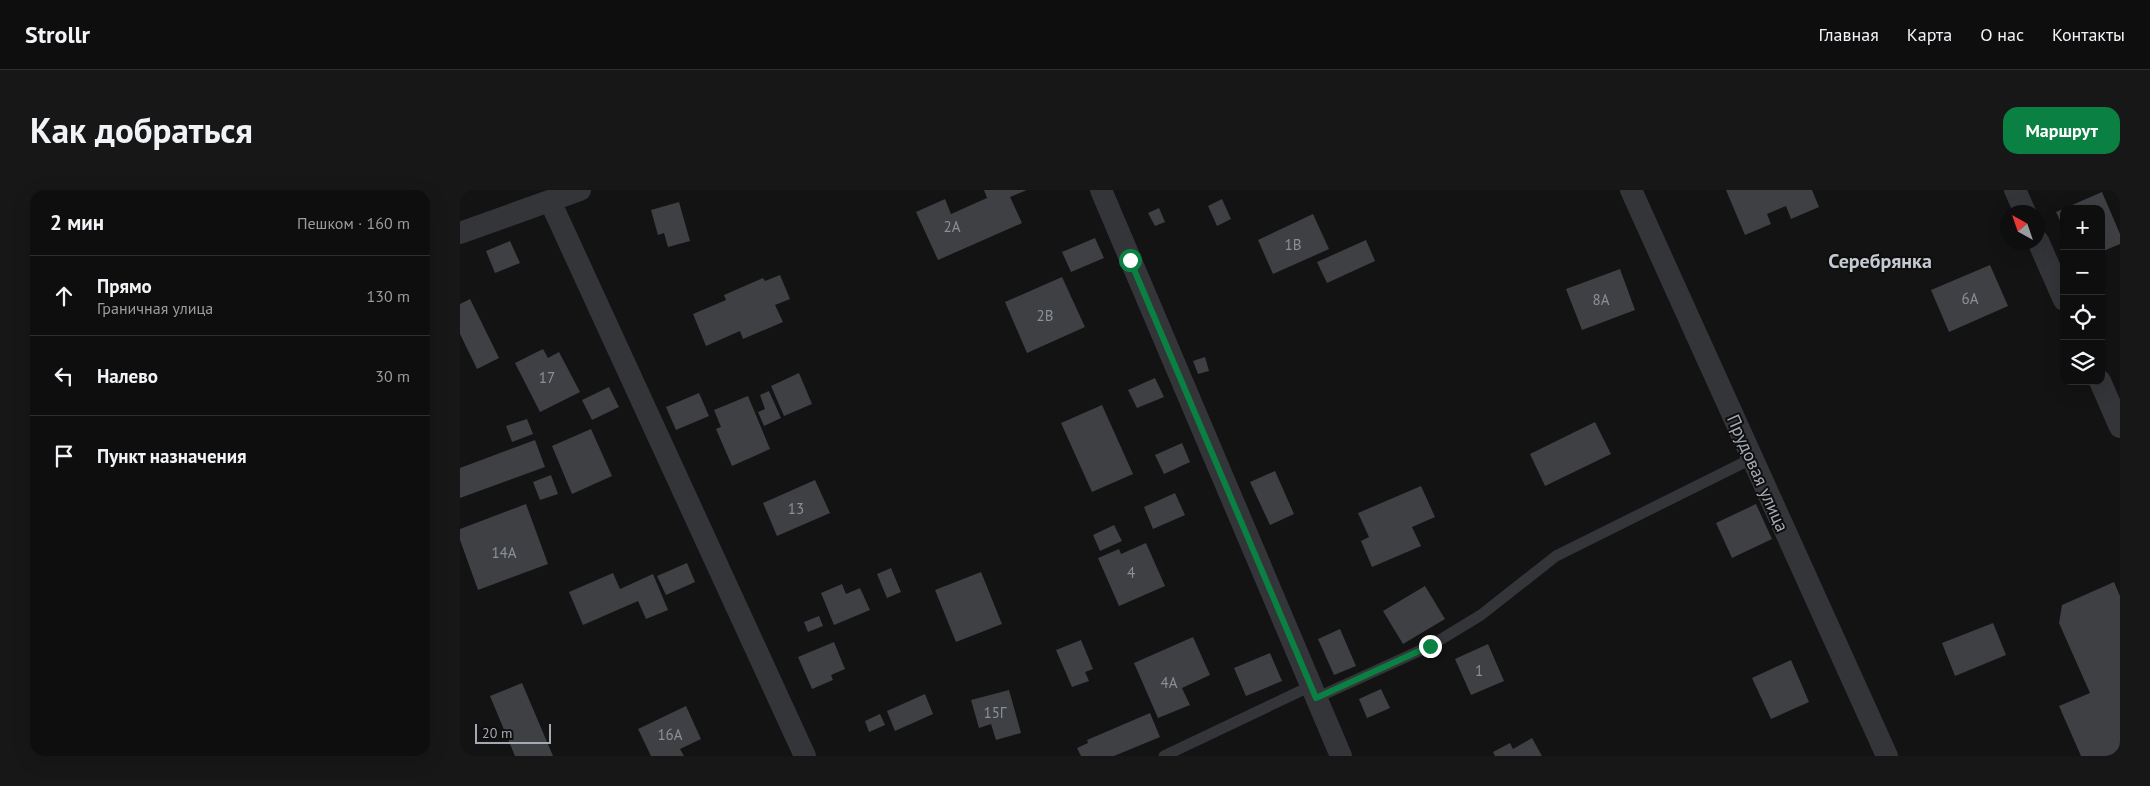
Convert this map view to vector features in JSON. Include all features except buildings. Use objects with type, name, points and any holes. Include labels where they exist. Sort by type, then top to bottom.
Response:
[{"type":"street","points":[[460,233],[580,190]]},
{"type":"street","points":[[1101,190],[1341,756]]},
{"type":"street","name":"Прудовая улица","points":[[1632,190],[1751,458],[1887,756]]},
{"type":"street","points":[[2015,190],[2022,205]]},
{"type":"street","points":[[550,200],[805,756]]},
{"type":"street","points":[[2042,250],[2062,295]]},
{"type":"street","points":[[2102,385],[2120,427]]},
{"type":"lane","points":[[1164,756],[1313,692],[1430,646],[1481,615],[1556,556],[1751,458]]},
{"type":"district","name":"Серебрянка","points":[[1880,261]]},
{"type":"route","points":[[1130,260],[1316,698],[1430,646]]}]
